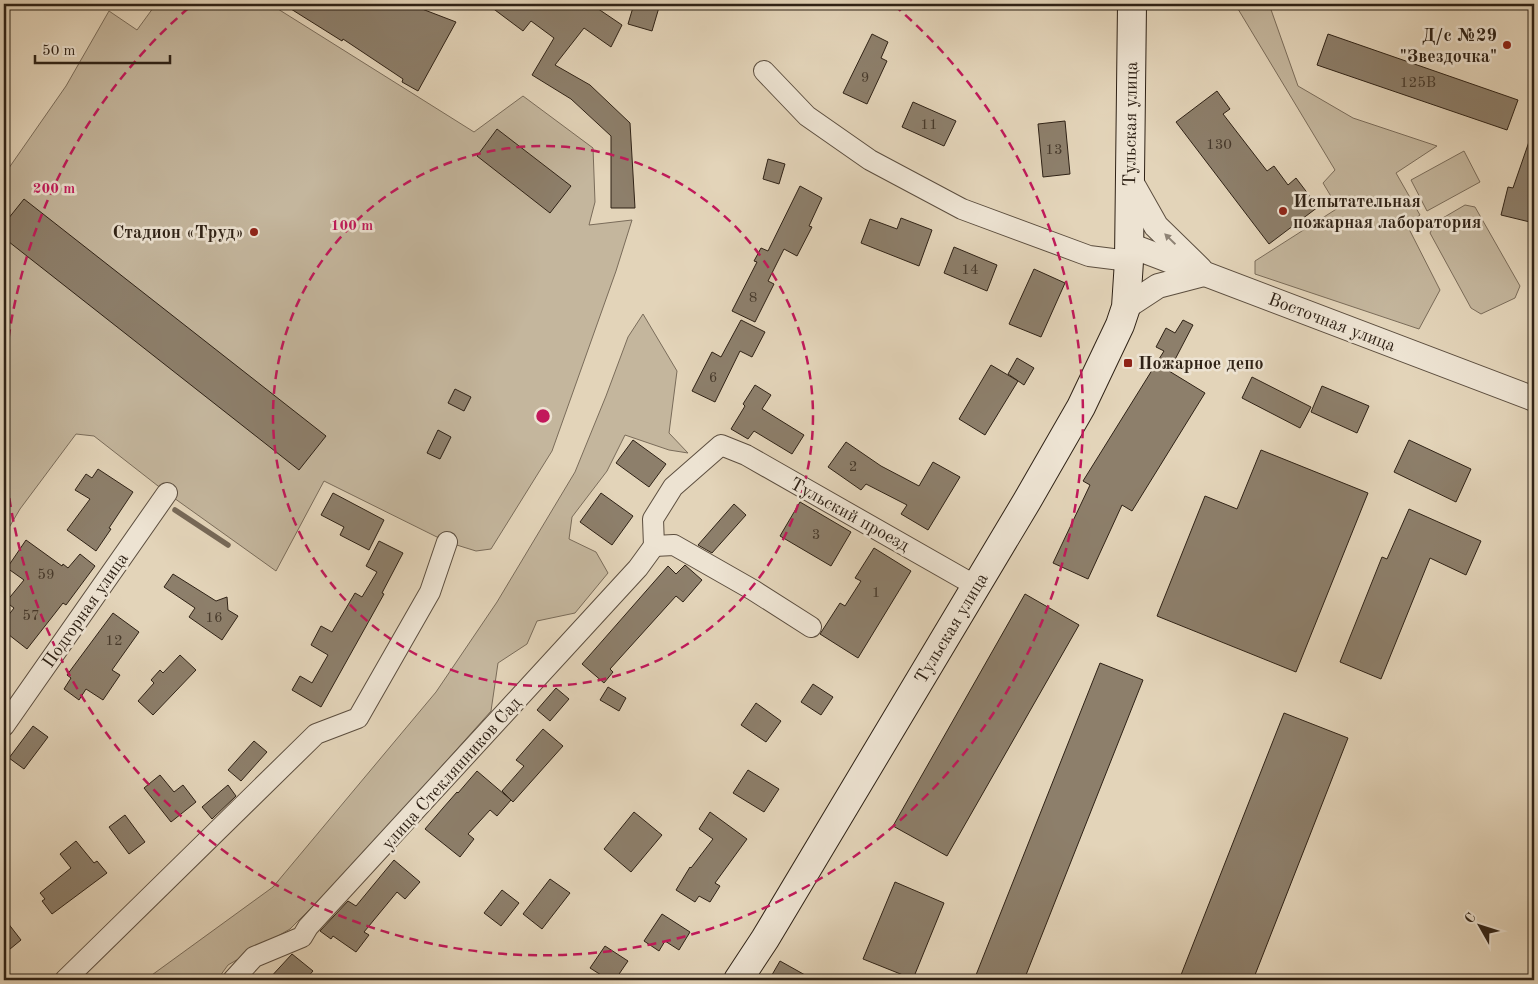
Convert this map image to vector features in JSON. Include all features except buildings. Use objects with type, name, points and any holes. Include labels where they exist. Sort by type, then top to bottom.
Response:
[{"type":"main road","name":"Тульская улица","points":[[738,980],[770,931],[1027,501],[1081,407],[1120,325],[1126,307],[1129,253],[1132,4]]},
{"type":"street","points":[[764,71],[808,116],[870,160],[962,209],[1089,256],[1129,253]]},
{"type":"street","points":[[1130,180],[1156,226],[1204,274]]},
{"type":"street","name":"Восточная улица","points":[[1129,253],[1204,274],[1534,399]]},
{"type":"street","points":[[1126,307],[1158,286],[1204,274]]},
{"type":"street","name":"Тульский проезд","points":[[654,546],[653,519],[673,486],[722,445],[746,455],[976,586]]},
{"type":"street","name":"Подгорная улица","points":[[4,726],[166,493]]},
{"type":"street","points":[[65,980],[316,734],[358,718],[430,592],[447,542]]},
{"type":"street","points":[[654,546],[674,545],[811,626]]},
{"type":"street","name":"улица Стеклянников Сад","points":[[233,980],[254,957],[302,937],[308,928],[638,568],[654,546]]},
{"type":"shaded area","points":[[156,4],[270,4],[474,132],[523,96],[593,148],[595,202],[589,225],[632,220],[616,271],[552,451],[491,549],[476,551],[447,542],[324,481],[276,571],[167,493],[94,436],[76,434],[20,509],[4,536],[4,175],[66,86],[109,11],[137,30]]},
{"type":"shaded area","points":[[1235,4],[1269,4],[1298,86],[1353,118],[1437,146],[1396,173],[1420,215],[1407,225],[1440,290],[1419,329],[1255,274],[1255,261],[1338,208],[1323,183],[1335,170]]},
{"type":"shaded area","points":[[1464,151],[1480,182],[1427,211],[1411,180]]},
{"type":"shaded area","points":[[1465,205],[1475,207],[1520,286],[1515,298],[1481,314],[1471,308],[1430,233],[1436,222]]},
{"type":"shaded area","points":[[643,314],[677,371],[669,433],[688,453],[669,450],[625,435],[607,471],[572,517],[569,539],[596,552],[608,573],[575,613],[537,621],[527,644],[498,663],[491,711],[347,872],[290,929],[228,965],[217,980],[145,980],[273,887],[436,692],[497,602],[575,472],[628,337]]},
{"type":"waterway","points":[[175,510],[228,545]]},
{"type":"place","name":"Д/с №29 \"Звездочка\"","points":[[1507,45]]},
{"type":"place","name":"Испытательная пожарная лаборатория","points":[[1283,211]]},
{"type":"place","name":"Стадион «Труд»","points":[[254,232]]},
{"type":"place","name":"Пожарное депо","points":[[1128,363]]}]
